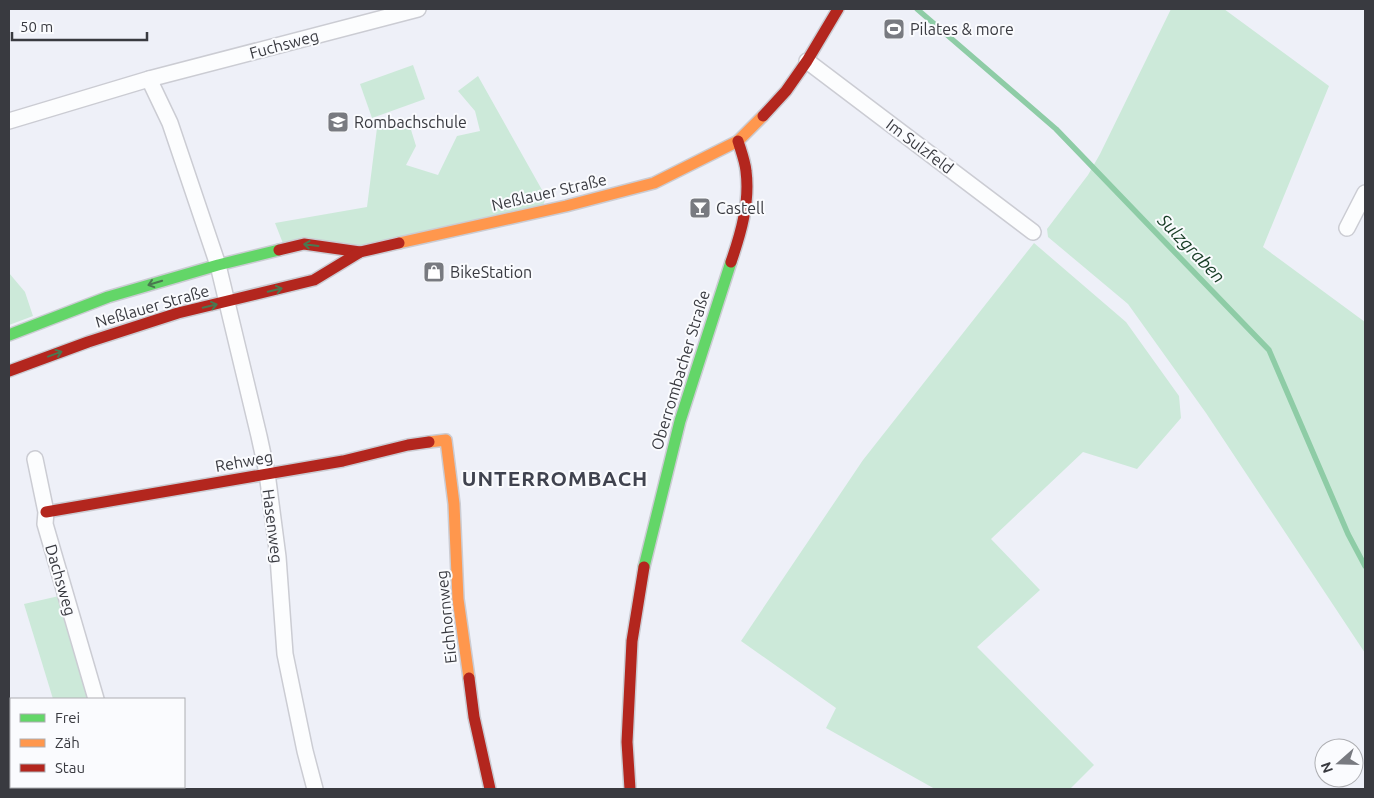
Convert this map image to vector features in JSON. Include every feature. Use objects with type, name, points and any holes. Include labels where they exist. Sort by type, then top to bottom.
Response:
[{"type":"street","name":"Fuchsweg","points":[[9,121],[149,79],[418,9]]},
{"type":"street","name":"Neßlauer Straße","points":[[9,370],[178,313],[314,280],[360,252],[566,206],[654,183],[738,141],[780,97],[807,61],[838,9]]},
{"type":"street","name":"Im Sulzfeld","points":[[807,61],[1033,232]]},
{"type":"street","points":[[149,79],[170,123],[218,265]]},
{"type":"street","name":"Oberrombacher Straße","points":[[630,789],[627,742],[631,651],[646,555],[680,421],[740,235],[746,203],[746,171],[738,141]]},
{"type":"street","points":[[1346,228],[1365,192]]},
{"type":"street","name":"Neßlauer Straße","points":[[9,334],[108,297],[218,265],[304,244],[360,252]]},
{"type":"street","name":"Hasenweg","points":[[218,265],[267,473],[278,557],[285,654],[305,752],[315,789]]},
{"type":"street","name":"Rehweg","points":[[46,512],[343,460],[408,445],[446,440]]},
{"type":"street","name":"Eichhornweg","points":[[446,440],[454,504],[458,599],[474,717],[490,789]]},
{"type":"street","name":"Dachsweg","points":[[35,459],[46,512],[45,524],[96,698]]},
{"type":"green space","points":[[1171,9],[1224,9],[1329,86],[1263,247],[1365,322],[1365,653],[1206,413],[1128,304],[1048,237],[1047,229],[1088,175],[1100,154]]},
{"type":"green space","points":[[413,65],[425,99],[372,118],[360,84]]},
{"type":"green space","points":[[478,76],[546,197],[543,206],[354,247],[284,246],[275,223],[367,207],[377,128],[408,120],[416,146],[406,165],[438,175],[457,136],[480,131],[475,111],[458,91]]},
{"type":"green space","points":[[1034,243],[1126,322],[1179,396],[1181,418],[1137,469],[1083,452],[991,539],[1040,590],[977,647],[1094,765],[1070,789],[935,789],[826,728],[836,708],[741,641],[863,460]]},
{"type":"green space","points":[[9,273],[25,292],[33,316],[9,325]]},
{"type":"green space","points":[[59,596],[89,698],[53,698],[24,604]]},
{"type":"green space","points":[[9,732],[10,788],[112,789],[9,789]]},
{"type":"waterway","name":"Sulzgraben","points":[[917,9],[1056,129],[1269,350],[1348,534],[1365,566]]},
{"type":"traffic: fast","points":[[9,335],[108,297],[218,265],[279,250]]},
{"type":"traffic: fast","points":[[644,567],[680,421],[731,262]]},
{"type":"traffic: slow","points":[[399,243],[566,206],[654,183],[738,141],[763,116]]},
{"type":"traffic: slow","points":[[429,442],[446,440],[454,504],[458,599],[469,678]]},
{"type":"traffic: jam","points":[[763,116],[786,91],[807,61],[838,9]]},
{"type":"traffic: jam","points":[[731,262],[741,229],[747,194],[744,160],[738,141]]},
{"type":"traffic: jam","points":[[9,371],[88,342],[178,313],[314,280],[360,252],[399,243]]},
{"type":"traffic: jam","points":[[279,250],[304,244],[360,252]]},
{"type":"traffic: jam","points":[[46,512],[343,461],[408,445],[429,442]]},
{"type":"traffic: jam","points":[[630,789],[627,742],[632,641],[644,567]]},
{"type":"traffic: jam","points":[[469,678],[474,717],[490,789]]},
{"type":"place","name":"Pilates & more","points":[[894,29]]},
{"type":"place","name":"Rombachschule","points":[[338,122]]},
{"type":"place","name":"Castell","points":[[700,208]]},
{"type":"place","name":"BikeStation","points":[[434,272]]},
{"type":"district","name":"UNTERROMBACH","points":[[555,478]]}]
